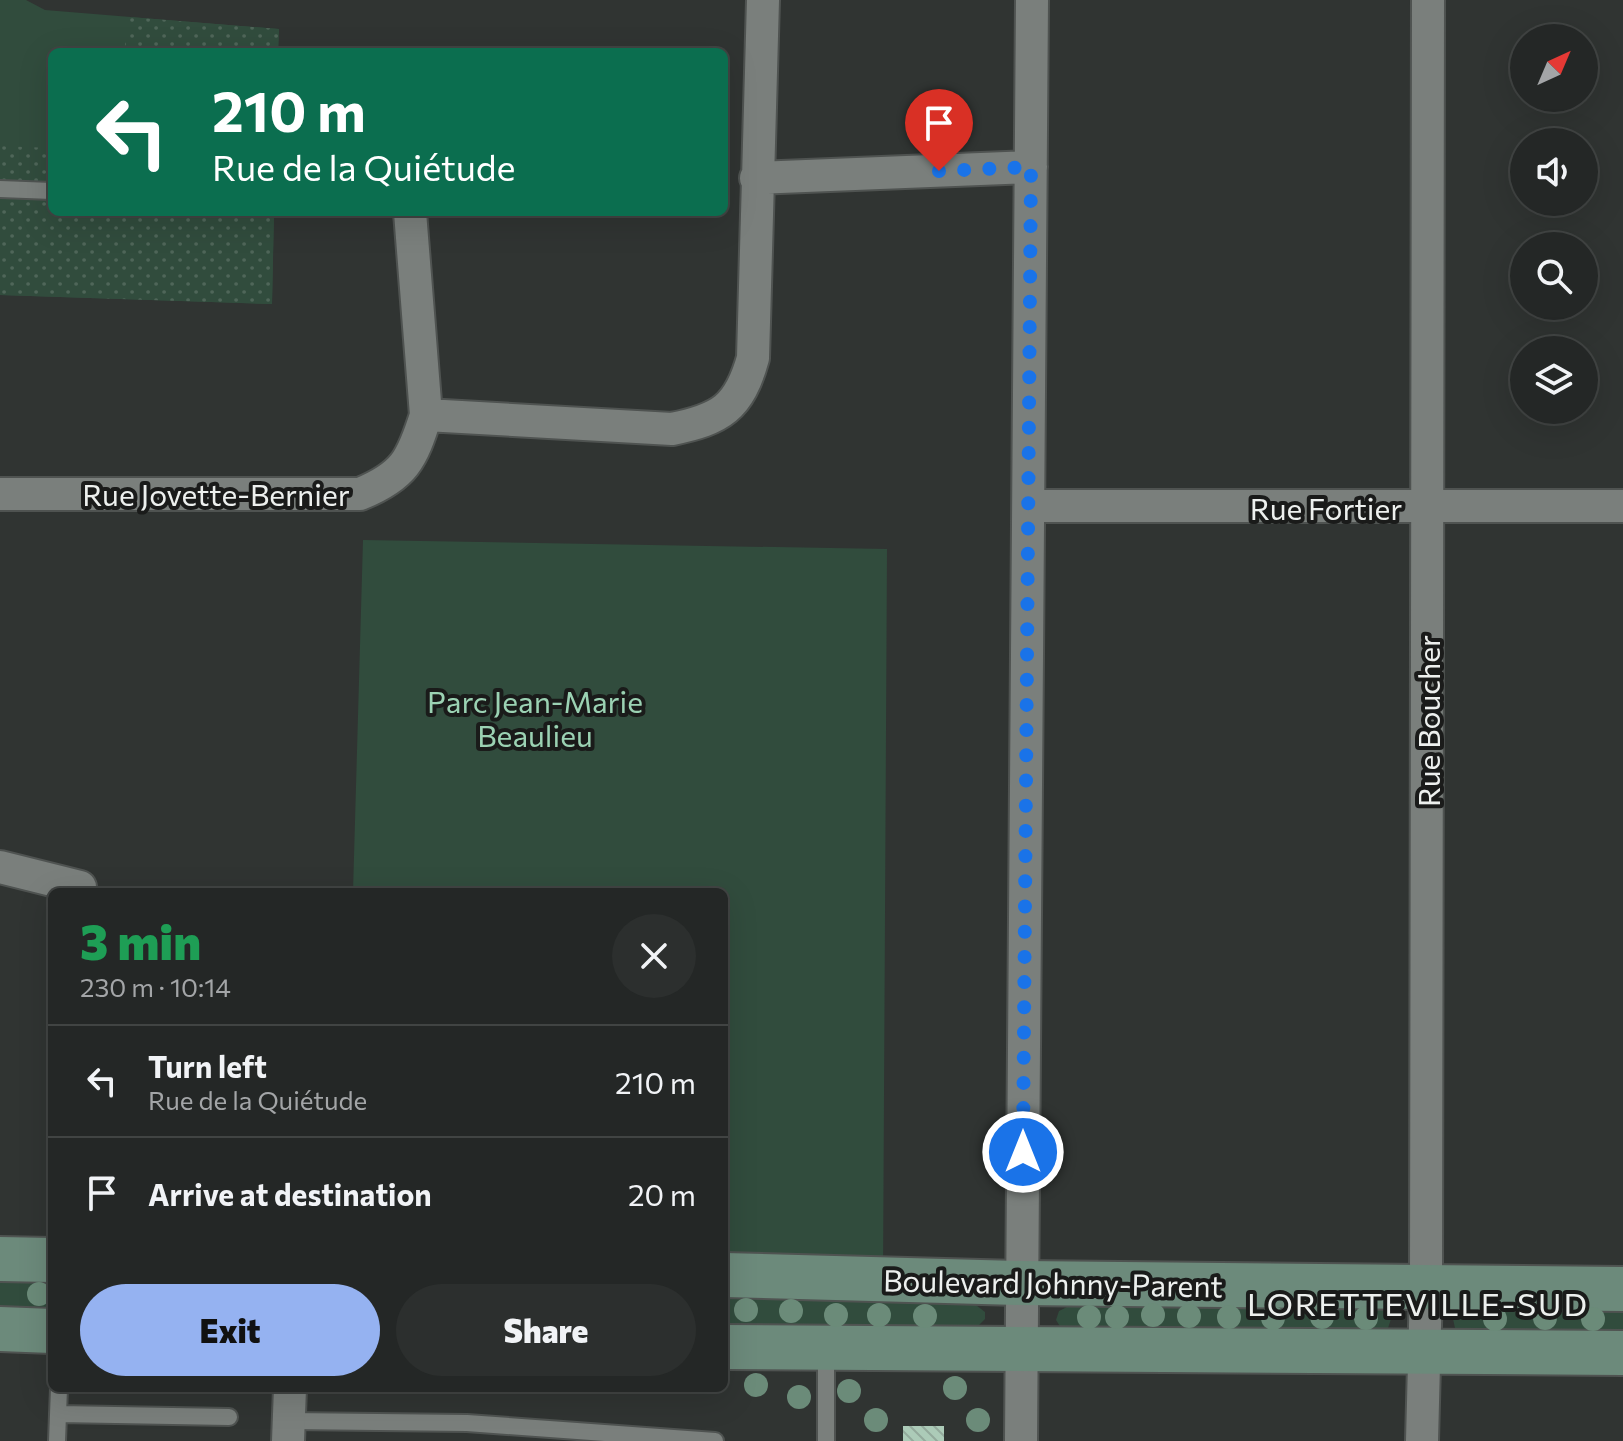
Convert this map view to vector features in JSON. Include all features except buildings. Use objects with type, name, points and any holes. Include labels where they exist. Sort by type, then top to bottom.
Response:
[{"type":"street","points":[[426,415],[672,429],[707,422],[730,407],[745,385],[753,358],[763,0]]},
{"type":"street","points":[[1021,1441],[1032,0]]},
{"type":"street","name":"Rue Boucher","points":[[1422,1441],[1426,1287],[1428,0]]},
{"type":"street","points":[[756,178],[1031,167]]},
{"type":"street","name":"Rue Jovette-Bernier","points":[[0,494],[360,494],[389,482],[417,444],[426,415],[410,216]]},
{"type":"street","name":"Rue Fortier","points":[[1029,506],[1623,506]]},
{"type":"street","points":[[0,867],[80,887]]},
{"type":"street","points":[[0,1259],[48,1260]]},
{"type":"street","name":"Boulevard Johnny-Parent","points":[[728,1275],[1021,1283],[1623,1289]]},
{"type":"street","points":[[0,1329],[48,1331]]},
{"type":"street","points":[[728,1347],[1623,1353]]},
{"type":"street","points":[[288,1431],[290,1392]]},
{"type":"lane","points":[[0,189],[48,191]]},
{"type":"lane","points":[[826,1349],[826,1441]]},
{"type":"lane","points":[[57,1441],[59,1392]]},
{"type":"lane","points":[[59,1414],[229,1417]]},
{"type":"lane","points":[[288,1431],[467,1423],[715,1441]]},
{"type":"green space","points":[[0,0],[26,0],[45,10],[279,29],[278,48],[48,48],[48,216],[274,216],[272,304],[0,295]]},
{"type":"green space","points":[[129,17],[279,29],[278,48],[125,48]]},
{"type":"green space","points":[[0,146],[48,148],[48,216],[274,216],[272,304],[0,295]]},
{"type":"green space","name":"Parc Jean-Marie Beaulieu","points":[[363,540],[887,549],[883,1279],[728,1275],[728,888],[353,888]]},
{"type":"green space","points":[[0,1280],[48,1282],[48,1308],[0,1307]]},
{"type":"green space","points":[[728,1297],[972,1302],[985,1312],[985,1319],[974,1330],[728,1324]]},
{"type":"green space","points":[[1073,1304],[1381,1305],[1392,1316],[1387,1331],[1061,1328],[1056,1320],[1059,1311]]},
{"type":"green space","points":[[1464,1305],[1623,1307],[1623,1334],[1462,1332],[1455,1328],[1453,1319]]},
{"type":"district","name":"LORETTEVILLE-SUD","points":[[1418,1303]]},
{"type":"route","points":[[939,171],[1031,167],[1023,1152]]}]
